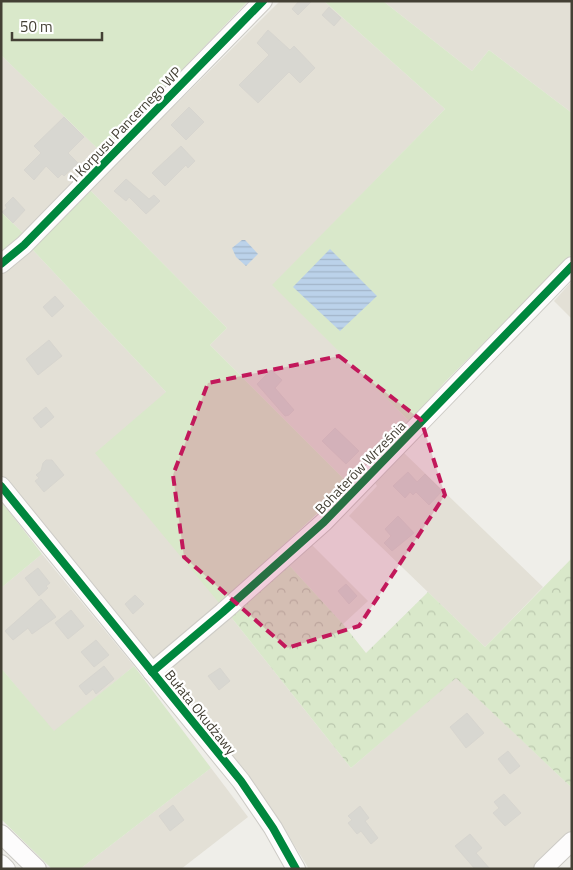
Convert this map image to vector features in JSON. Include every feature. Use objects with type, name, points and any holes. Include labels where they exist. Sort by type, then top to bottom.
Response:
[{"type":"street","name":"1 Korpusu Pancernego WP","points":[[1,264],[24,245],[263,1]]},
{"type":"street","name":"Bohaterów Września","points":[[152,672],[324,522],[572,266]]},
{"type":"street","name":"Bułata Okudżawy","points":[[1,486],[241,781],[273,828],[296,869]]},
{"type":"street","points":[[1,834],[37,869]]},
{"type":"street","points":[[543,869],[572,841]]},
{"type":"street","points":[[1,864],[6,869]]},
{"type":"highlighted area","points":[[339,356],[421,420],[445,495],[359,626],[287,648],[184,557],[173,475],[208,383]]},
{"type":"shaded area","points":[[280,1],[324,1],[445,109],[273,285],[410,422],[349,484],[210,345],[227,328],[90,190]]},
{"type":"shaded area","points":[[383,1],[572,1],[572,113],[489,50],[472,71]]},
{"type":"shaded area","points":[[1,55],[102,153],[23,233],[1,212]]},
{"type":"shaded area","points":[[31,248],[166,392],[220,604],[154,659],[145,657],[1,479],[1,274]]},
{"type":"shaded area","points":[[572,281],[572,319],[554,301]]},
{"type":"shaded area","points":[[404,453],[543,587],[485,647],[349,516],[377,486],[375,483]]},
{"type":"shaded area","points":[[311,544],[368,601],[343,624],[288,564]]},
{"type":"shaded area","points":[[42,554],[134,666],[54,732],[1,668],[1,588]]},
{"type":"shaded area","points":[[231,617],[351,768],[456,677],[572,788],[572,833],[532,869],[309,869],[283,827],[160,675]]},
{"type":"shaded area","points":[[211,768],[248,817],[181,869],[80,869]]},
{"type":"green space","points":[[1,1],[248,1],[102,153],[1,55]]},
{"type":"green space","points":[[324,1],[383,1],[472,71],[489,50],[572,113],[572,254],[444,383],[410,422],[272,285],[445,109]]},
{"type":"green space","points":[[90,190],[227,328],[210,345],[349,484],[220,604],[95,453],[166,392],[31,248]]},
{"type":"green space","points":[[1,212],[23,233],[1,253]]},
{"type":"green space","points":[[1,501],[42,554],[1,588]]},
{"type":"green space","points":[[572,558],[572,788],[456,678],[351,768],[231,617],[288,564],[343,624],[366,653],[428,592],[485,647]]},
{"type":"green space","points":[[134,666],[211,768],[80,869],[52,869],[1,819],[1,668],[54,731]]},
{"type":"water","points":[[242,240],[245,240],[258,254],[246,266],[236,257],[232,248]]},
{"type":"water","points":[[330,249],[377,296],[340,331],[293,287]]},
{"type":"building","points":[[299,1],[312,1],[298,15],[292,9]]},
{"type":"building","points":[[329,7],[341,18],[334,26],[322,15]]},
{"type":"building","points":[[268,30],[290,50],[294,46],[315,68],[300,83],[289,72],[258,103],[239,85],[269,55],[257,43]]},
{"type":"building","points":[[189,107],[204,122],[186,140],[171,125]]},
{"type":"building","points":[[64,117],[84,137],[68,153],[78,163],[64,176],[62,174],[58,178],[46,166],[34,180],[24,170],[41,153],[34,146]]},
{"type":"building","points":[[181,146],[195,161],[188,168],[186,165],[165,186],[152,173]]},
{"type":"building","points":[[126,179],[149,199],[154,195],[160,201],[146,214],[129,197],[126,201],[114,191]]},
{"type":"building","points":[[13,197],[25,210],[13,223],[2,212],[7,208],[5,205]]},
{"type":"building","points":[[55,296],[64,306],[52,317],[43,307]]},
{"type":"building","points":[[49,340],[62,356],[38,375],[26,359]]},
{"type":"building","points":[[271,370],[282,380],[275,388],[294,410],[289,415],[285,416],[257,384]]},
{"type":"building","points":[[46,407],[54,417],[41,428],[33,418]]},
{"type":"building","points":[[335,428],[359,451],[346,464],[322,441]]},
{"type":"building","points":[[46,460],[52,460],[64,475],[44,492],[35,481],[39,478],[36,475],[41,471]]},
{"type":"building","points":[[408,472],[417,482],[425,474],[442,491],[429,505],[416,492],[413,495],[410,492],[405,498],[393,486]]},
{"type":"building","points":[[398,516],[414,533],[392,551],[384,543],[391,536],[385,529]]},
{"type":"building","points":[[38,568],[50,583],[46,586],[48,588],[39,596],[25,578]]},
{"type":"building","points":[[346,584],[357,596],[349,604],[338,591]]},
{"type":"building","points":[[135,595],[144,604],[133,614],[125,604]]},
{"type":"building","points":[[41,599],[56,617],[32,634],[28,628],[13,640],[5,631]]},
{"type":"building","points":[[71,610],[84,626],[68,639],[55,623]]},
{"type":"building","points":[[96,640],[109,655],[94,667],[81,652]]},
{"type":"building","points":[[104,666],[114,679],[96,694],[93,689],[86,695],[79,686]]},
{"type":"building","points":[[220,668],[230,681],[219,690],[208,676]]},
{"type":"building","points":[[467,713],[484,733],[466,748],[450,727]]},
{"type":"building","points":[[508,751],[520,766],[510,774],[498,759]]},
{"type":"building","points":[[504,794],[521,813],[505,826],[493,813],[499,808],[494,802]]},
{"type":"building","points":[[173,805],[184,820],[170,831],[159,816]]},
{"type":"building","points":[[360,806],[369,818],[365,821],[378,838],[371,844],[361,831],[357,834],[348,823],[352,820],[348,816]]},
{"type":"building","points":[[470,834],[482,848],[476,853],[490,869],[475,869],[455,846]]},
{"type":"cycle path","points":[[1,264],[24,245],[263,1]]},
{"type":"cycle path","points":[[152,672],[324,522],[572,266]]},
{"type":"cycle path","points":[[1,486],[241,781],[273,828],[296,869]]}]
